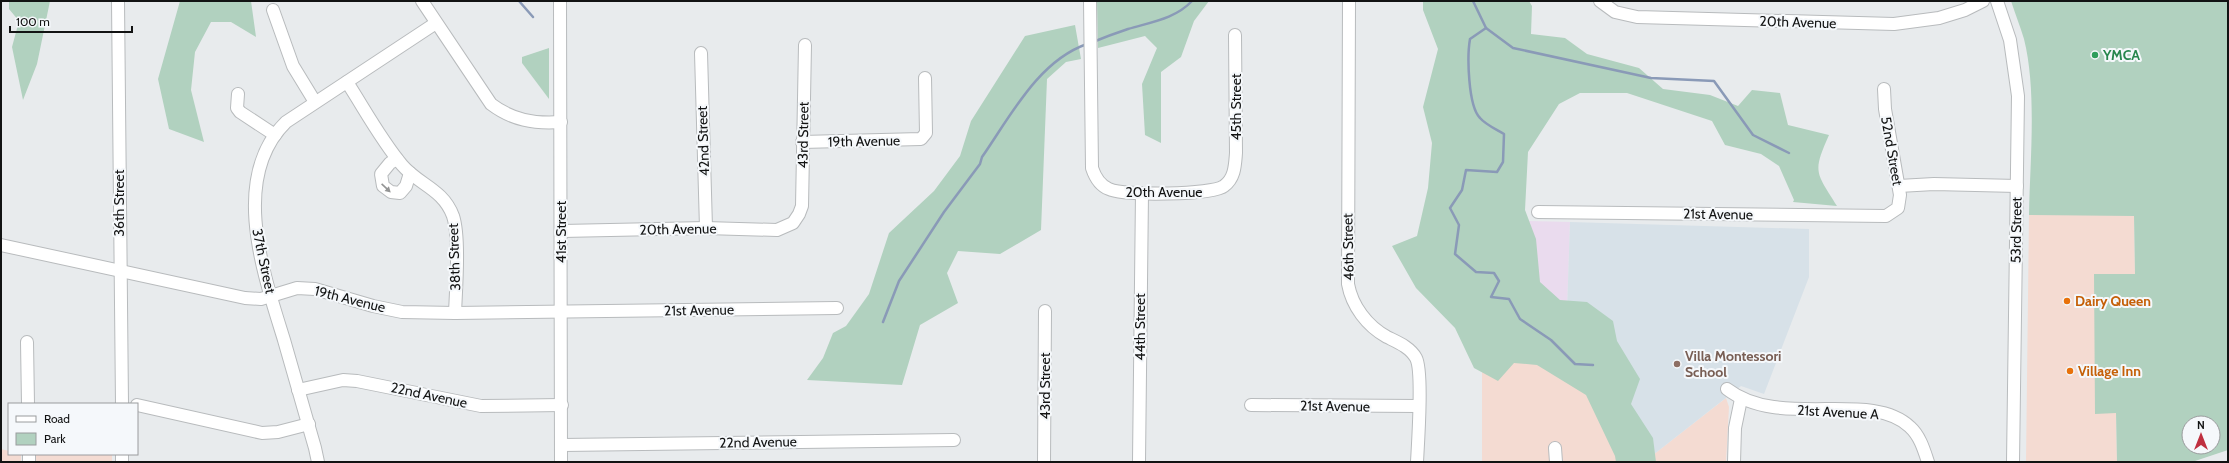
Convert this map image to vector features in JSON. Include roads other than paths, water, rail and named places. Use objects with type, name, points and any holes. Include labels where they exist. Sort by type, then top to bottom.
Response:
[{"type":"street","name":"36th Street","points":[[118,1],[122,403]]},
{"type":"street","points":[[422,1],[491,104],[505,114],[520,120],[561,122]]},
{"type":"street","name":"41st Street","points":[[560,1],[562,231],[561,462]]},
{"type":"street","name":"20th Avenue","points":[[1090,1],[1092,161],[1096,178],[1104,186],[1114,191],[1142,193],[1210,192],[1223,187],[1231,178]]},
{"type":"street","name":"46th Street","points":[[1349,1],[1349,288],[1357,308],[1369,323],[1384,336],[1408,349],[1416,358],[1418,370],[1417,462]]},
{"type":"street","name":"20th Avenue","points":[[1600,1],[1611,10],[1637,17],[1894,24],[1939,18],[1965,10],[1983,1]]},
{"type":"street","name":"53rd Street","points":[[1996,1],[2010,40],[2017,81],[2013,462]]},
{"type":"street","points":[[274,10],[293,66],[315,102]]},
{"type":"street","name":"37th Street","points":[[318,462],[309,424],[270,296],[258,248],[256,184],[260,166],[275,135],[286,122],[436,22]]},
{"type":"street","name":"45th Street","points":[[1231,178],[1235,167],[1236,153],[1235,35]]},
{"type":"street","name":"43rd Street","points":[[793,223],[802,206],[805,45]]},
{"type":"street","name":"42nd Street","points":[[700,53],[706,228]]},
{"type":"street","name":"19th Avenue","points":[[802,142],[912,140],[924,136],[926,133],[925,78]]},
{"type":"street","name":"38th Street","points":[[347,82],[397,159],[410,173],[435,190],[452,215],[456,231],[455,313]]},
{"type":"street","name":"52nd Street","points":[[1884,89],[1888,130],[1899,186],[1899,203],[1896,211]]},
{"type":"street","points":[[238,94],[237,108],[240,112],[275,135]]},
{"type":"street","points":[[397,159],[390,163],[381,174],[383,186],[391,192],[400,193],[406,186],[410,173]]},
{"type":"street","points":[[1899,186],[1934,184],[2017,186]]},
{"type":"street","name":"44th Street","points":[[1139,462],[1142,193]]},
{"type":"street","name":"21st Avenue","points":[[1538,212],[1877,218],[1886,216],[1896,211]]},
{"type":"street","name":"20th Avenue","points":[[562,231],[706,228],[777,230],[793,223]]},
{"type":"street","name":"19th Avenue","points":[[1,245],[244,298],[261,299],[298,288],[315,289],[373,306],[402,312],[561,312]]},
{"type":"street","name":"21st Avenue","points":[[561,312],[837,308]]},
{"type":"street","name":"43rd Street","points":[[1044,462],[1045,311]]},
{"type":"street","points":[[27,342],[28,403]]},
{"type":"street","name":"22nd Avenue","points":[[298,390],[344,380],[358,381],[481,406],[562,405]]},
{"type":"street","name":"21st Avenue A","points":[[1727,389],[1741,399],[1761,405],[1783,409],[1874,411],[1898,418],[1916,434],[1928,462]]},
{"type":"street","points":[[1734,462],[1735,428],[1741,399]]},
{"type":"street","points":[[138,405],[262,433],[278,432],[309,424]]},
{"type":"street","name":"21st Avenue","points":[[1251,405],[1418,406]]},
{"type":"street","name":"22nd Avenue","points":[[562,445],[954,440]]},
{"type":"street","points":[[1556,448],[1556,462]]},
{"type":"waterway","points":[[519,1],[533,17]]},
{"type":"waterway","points":[[1093,42],[1170,16],[1178,12],[1192,1]]},
{"type":"waterway","points":[[1473,1],[1486,28],[1513,48],[1651,78],[1714,81],[1753,135],[1789,153]]},
{"type":"waterway","points":[[1486,28],[1470,39],[1469,80],[1476,112],[1488,125],[1504,134],[1503,162],[1497,172],[1466,170],[1462,190],[1450,208],[1459,225],[1455,254],[1476,272],[1494,273],[1499,281],[1491,297],[1509,299],[1520,319],[1551,340],[1575,364],[1593,365]]},
{"type":"waterway","points":[[883,322],[899,281],[944,212],[980,164],[982,157],[1015,108],[1027,92],[1054,63],[1070,52],[1087,44]]},
{"type":"place","name":"YMCA","points":[[2095,55]]},
{"type":"place","name":"Dairy Queen","points":[[2067,301]]},
{"type":"place","name":"Villa Montessori School","points":[[1677,364]]},
{"type":"place","name":"Village Inn","points":[[2070,371]]}]
